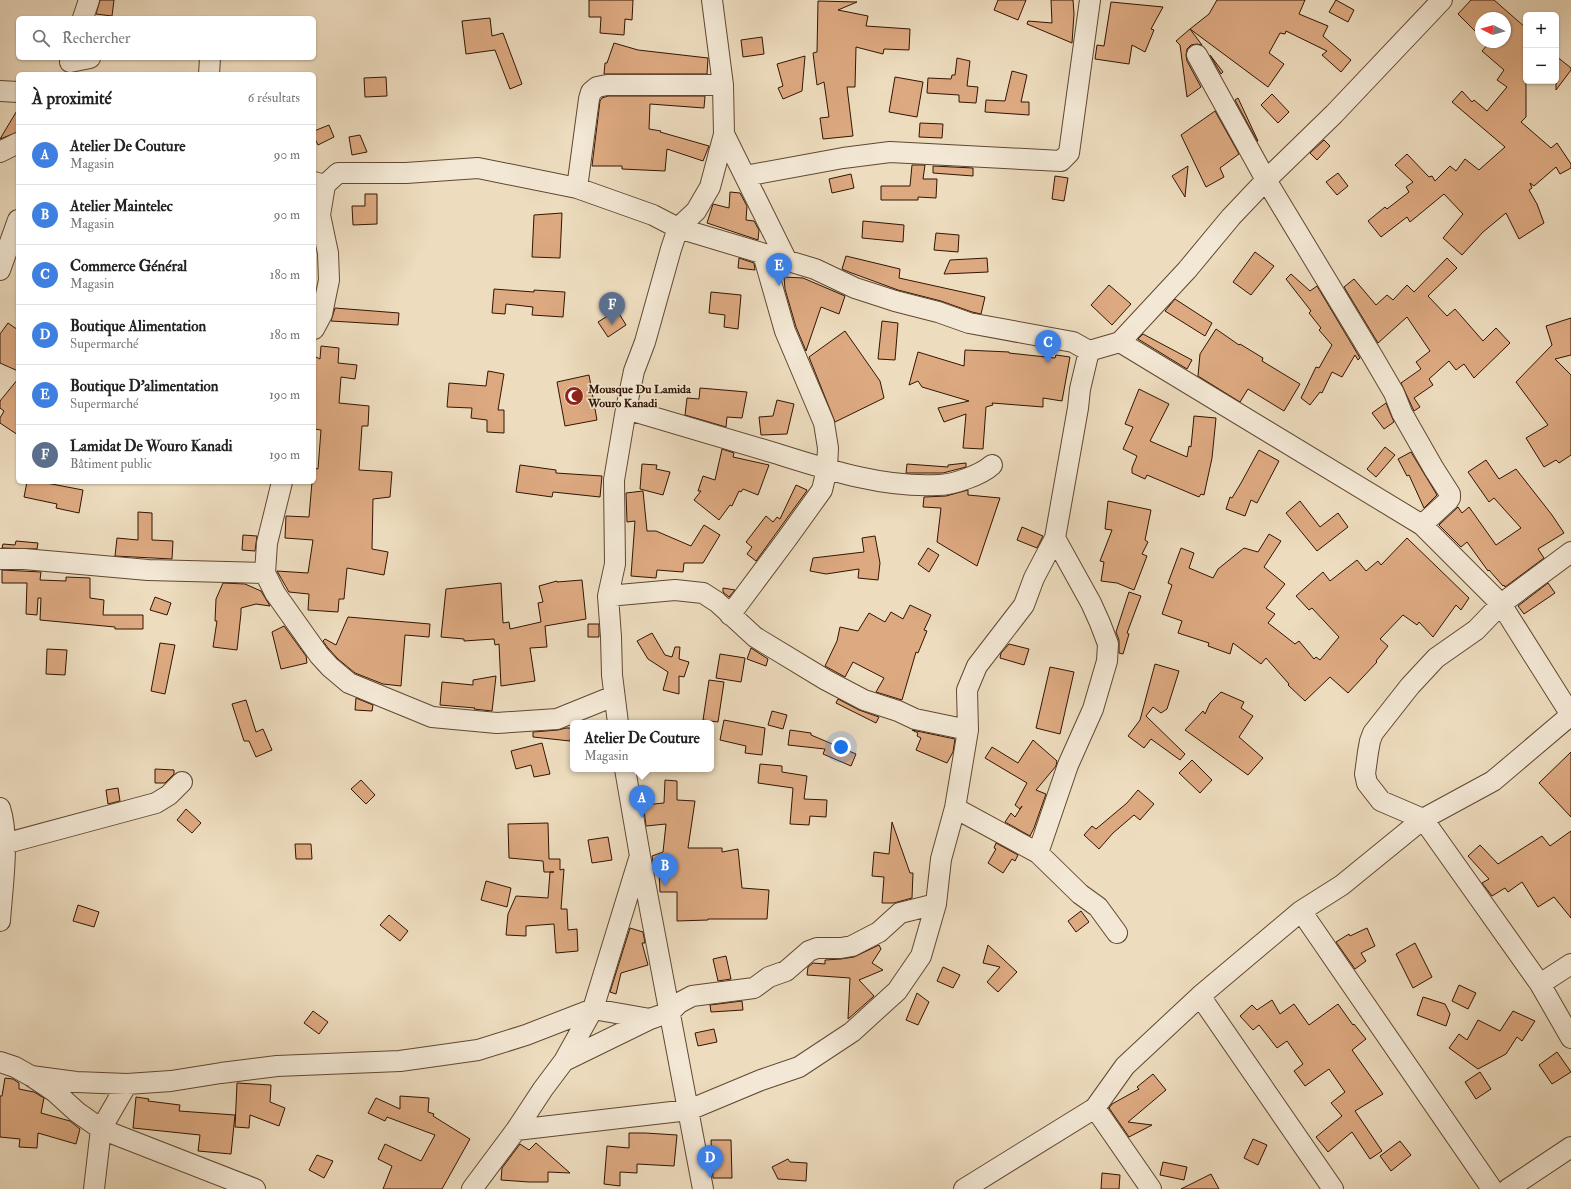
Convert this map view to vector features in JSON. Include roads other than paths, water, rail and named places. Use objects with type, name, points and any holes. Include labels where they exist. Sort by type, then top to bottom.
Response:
[{"type":"street","points":[[84,16],[89,0]]},
{"type":"street","points":[[618,720],[612,674],[608,596],[616,564],[614,480],[634,371],[645,342],[678,228],[696,211],[710,187],[724,134],[723,85],[712,0]]},
{"type":"street","points":[[745,176],[843,158],[890,152],[1061,161],[1069,153],[1090,0]]},
{"type":"street","points":[[316,325],[322,314],[329,280],[328,253],[320,215],[320,184],[338,173],[406,173],[478,168],[577,188],[653,215],[678,228],[815,269],[855,288],[969,323],[1073,342],[1089,351],[1120,342],[1187,270],[1230,217],[1334,114],[1442,0]]},
{"type":"street","points":[[1197,55],[1266,180],[1373,357],[1430,463],[1450,494],[1448,501],[1422,525]]},
{"type":"street","points":[[68,65],[84,60]]},
{"type":"street","points":[[209,72],[210,60]]},
{"type":"street","points":[[577,188],[590,92],[596,87],[607,84],[723,85]]},
{"type":"street","points":[[0,91],[16,92]]},
{"type":"street","points":[[724,134],[787,261]]},
{"type":"street","points":[[0,152],[16,144]]},
{"type":"street","points":[[0,270],[13,226]]},
{"type":"street","points":[[730,615],[822,490],[827,469],[828,448],[824,423],[785,331],[763,254]]},
{"type":"street","points":[[968,1188],[1095,1108],[1125,1066],[1200,996],[1301,911],[1342,884],[1423,819],[1493,781],[1569,723],[1500,604],[1422,525],[1120,342]]},
{"type":"street","points":[[516,1130],[689,1110],[761,1080],[799,1067],[852,1032],[897,991],[921,956],[936,904],[941,859],[955,808],[968,730],[967,690],[977,666],[1024,605],[1034,578],[1055,538],[1080,389],[1089,351]]},
{"type":"street","points":[[626,409],[827,469],[879,481],[915,485],[940,485],[982,472],[992,466]]},
{"type":"street","points":[[282,484],[267,543],[265,573],[275,593],[319,655],[330,667],[349,683],[432,718],[497,723],[557,718],[614,696]]},
{"type":"street","points":[[1038,853],[1068,765],[1093,709],[1107,661],[1108,644],[1091,603],[1055,538]]},
{"type":"street","points":[[1571,552],[1500,604],[1476,630],[1436,658],[1410,686],[1373,733],[1370,741],[1365,774],[1367,783],[1381,801],[1423,819],[1540,984],[1571,1038]]},
{"type":"street","points":[[0,559],[24,559],[148,570],[265,573]]},
{"type":"street","points":[[608,596],[675,590],[704,593],[717,602],[755,637],[826,680],[864,700],[898,711],[915,719],[968,730]]},
{"type":"street","points":[[626,772],[703,1189]]},
{"type":"street","points":[[2,845],[156,804],[169,795],[182,782]]},
{"type":"street","points":[[0,808],[2,815],[0,921]]},
{"type":"street","points":[[955,808],[1038,853],[1080,894],[1098,907],[1117,933]]},
{"type":"street","points":[[472,1189],[516,1130],[542,1089],[564,1061],[592,1009],[640,856]]},
{"type":"street","points":[[564,1061],[650,1019],[670,1012],[679,1003],[692,996],[754,988],[769,978],[786,971],[802,957],[817,948],[841,948],[852,946],[879,932],[900,913],[936,904]]},
{"type":"street","points":[[1301,911],[1492,1189]]},
{"type":"street","points":[[1540,984],[1571,964]]},
{"type":"street","points":[[1200,996],[1333,1189]]},
{"type":"street","points":[[31,1076],[76,1082],[127,1084],[172,1081],[277,1066],[400,1061],[478,1050],[526,1035],[592,1009],[650,1019]]},
{"type":"street","points":[[0,1062],[15,1067],[55,1092],[100,1129],[246,1188]]},
{"type":"street","points":[[94,1189],[100,1129],[127,1084]]},
{"type":"street","points":[[1095,1108],[1151,1189]]},
{"type":"street","points":[[1508,1189],[1571,1147]]},
{"type":"place","name":"Boutique D'alimentation","points":[[779,286]]},
{"type":"place","name":"Lamidat De Wouro Kanadi","points":[[612,325]]},
{"type":"place","name":"Commerce Général","points":[[1048,363]]},
{"type":"place","name":"Mousque Du Lamida Wouro Kanadi","points":[[574,396]]},
{"type":"place","name":"Atelier De Couture","points":[[642,818]]},
{"type":"place","name":"Atelier Maintelec","points":[[665,886]]},
{"type":"place","name":"Boutique Alimentation","points":[[710,1178]]}]
